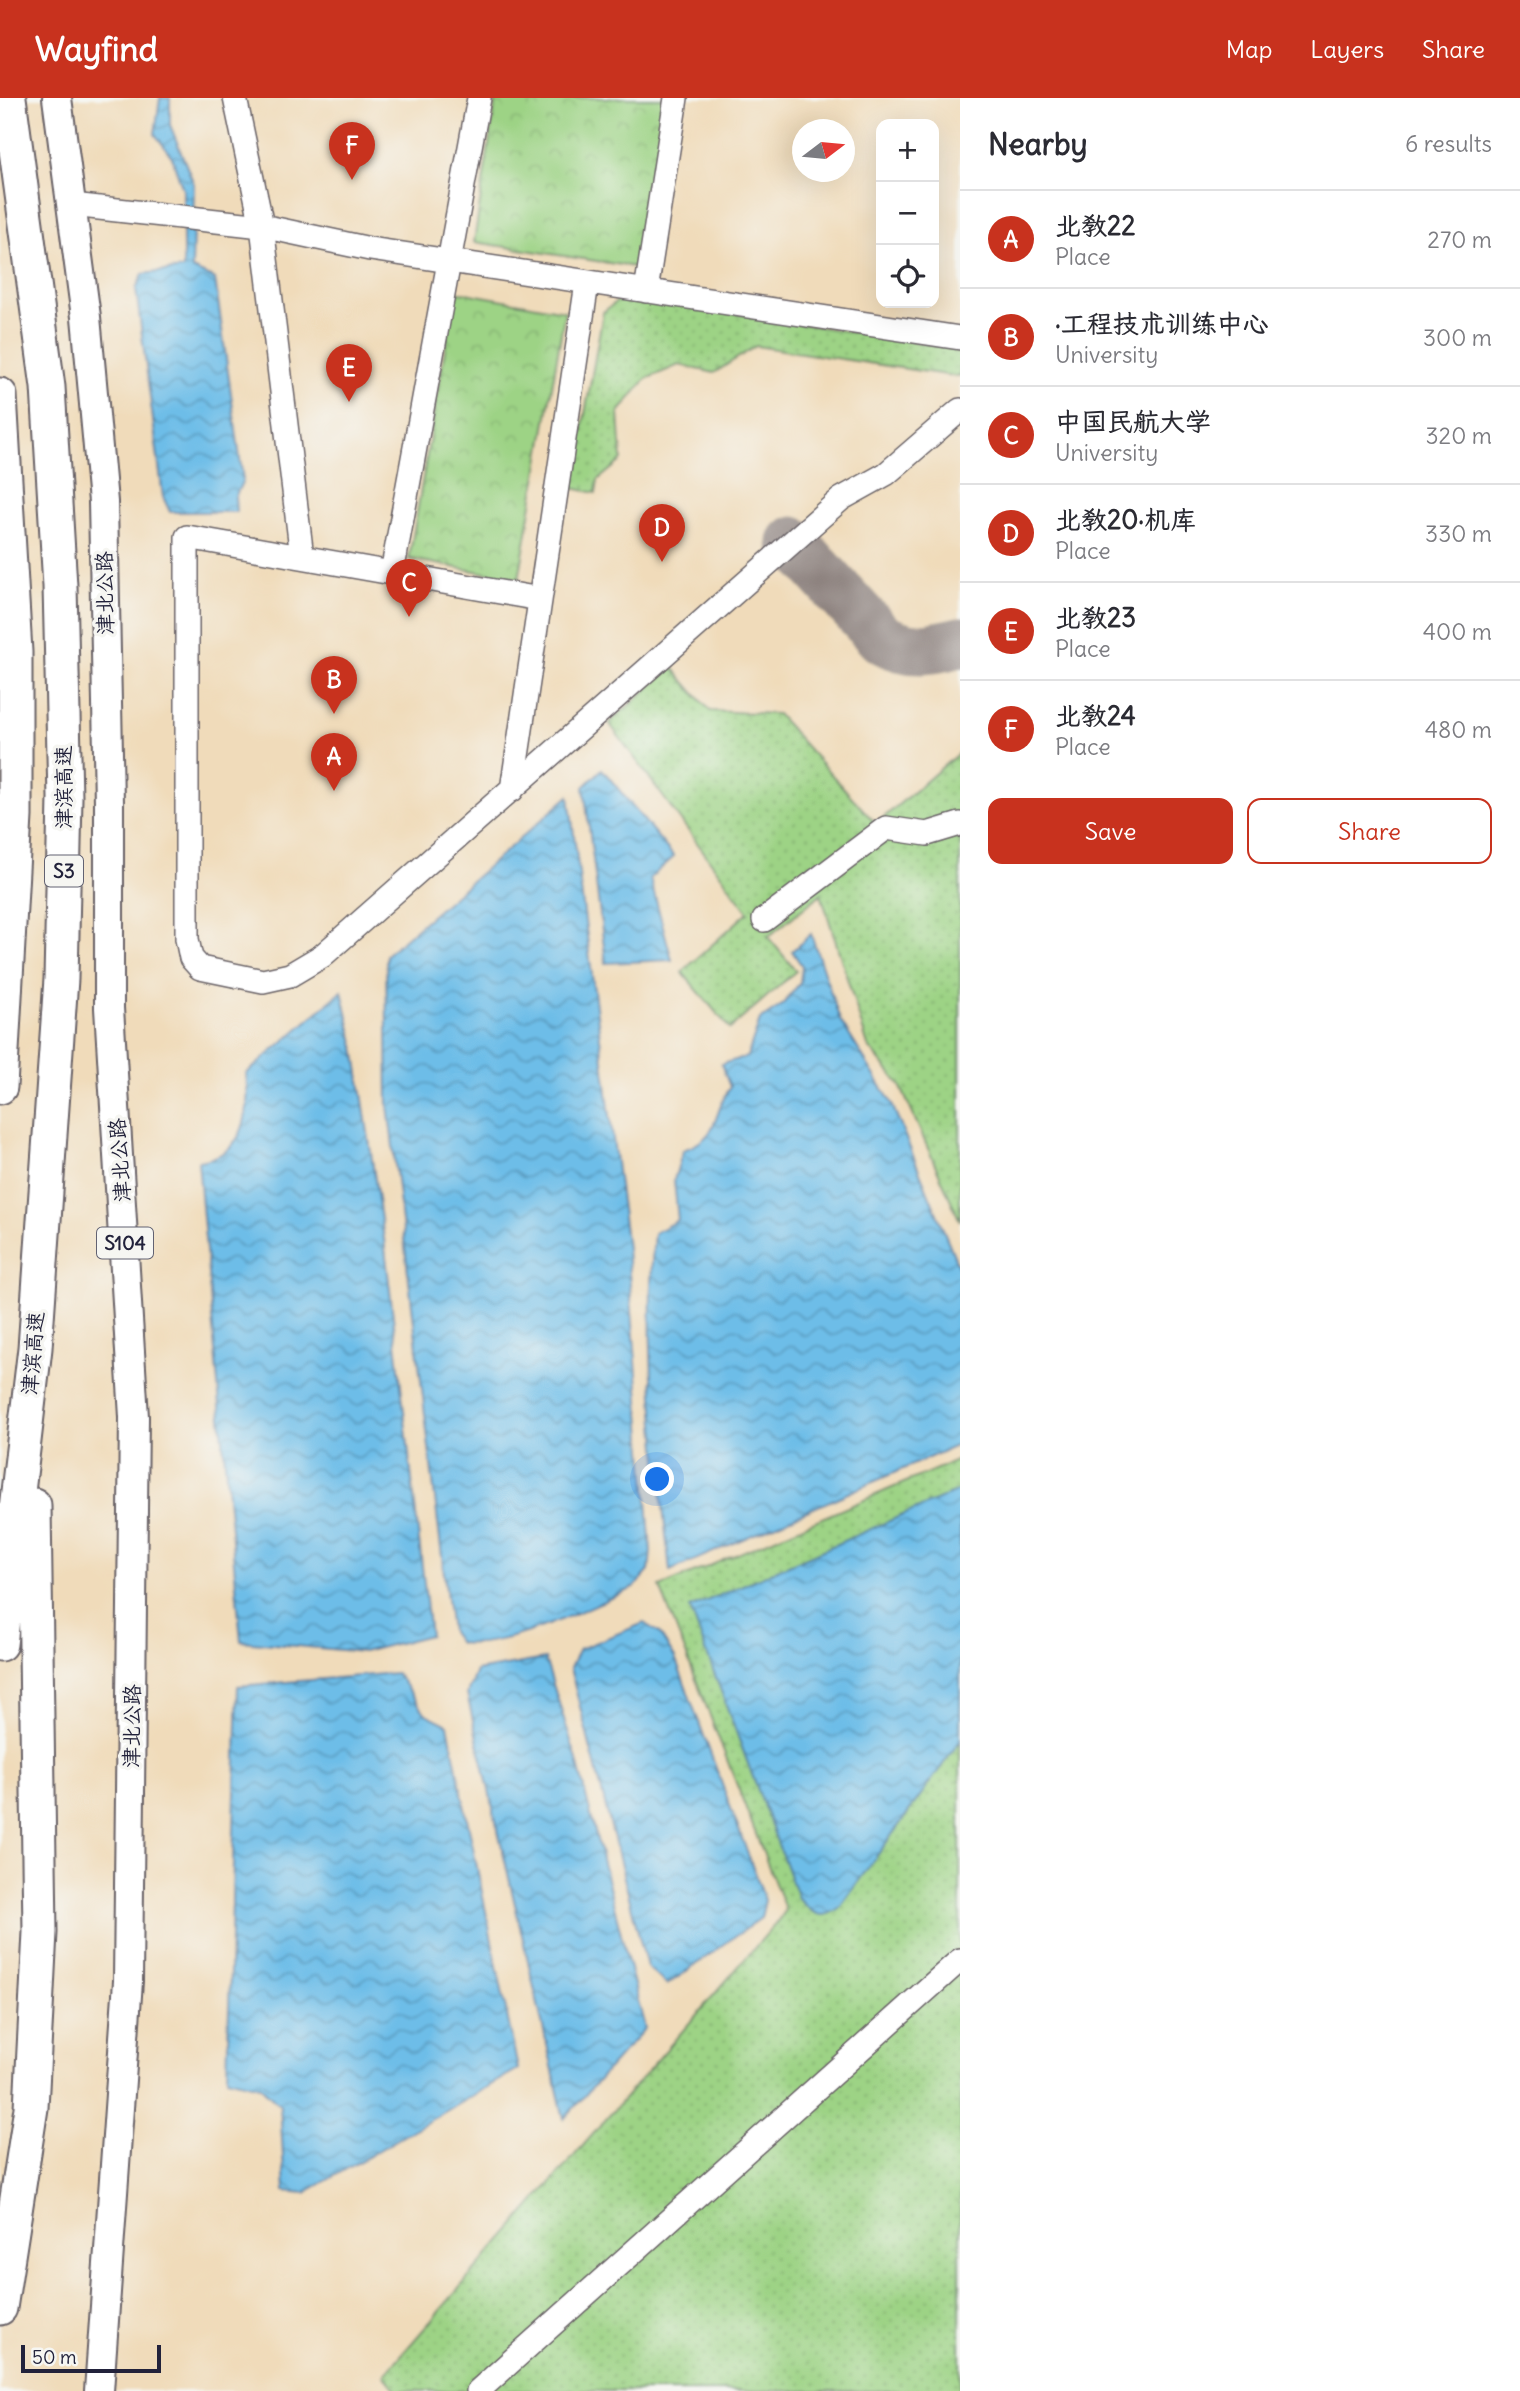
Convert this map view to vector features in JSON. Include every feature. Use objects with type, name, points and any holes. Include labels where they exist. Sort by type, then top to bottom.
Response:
[{"type":"highway","name":"津滨高速","points":[[0,1644],[35,1348],[61,979],[65,798],[60,586],[48,387],[9,98]]},
{"type":"highway","points":[[0,395],[15,652],[15,816],[0,1087]]},
{"type":"highway","points":[[0,2308],[31,2108],[40,1932],[35,1348]]},
{"type":"main road","name":"津北公路","points":[[46,98],[69,260],[91,501],[99,798],[98,995],[122,1422],[123,1609],[116,1999],[88,2391]]},
{"type":"main road","name":"津北公路","points":[[57,98],[91,364],[103,502],[109,803],[109,1008],[134,1417],[128,1982],[99,2391]]},
{"type":"lane","points":[[235,98],[262,226],[302,557]]},
{"type":"lane","points":[[392,573],[479,98]]},
{"type":"lane","points":[[646,291],[676,98]]},
{"type":"lane","points":[[72,205],[262,226],[370,249],[960,338]]},
{"type":"lane","points":[[512,790],[587,282]]},
{"type":"lane","points":[[540,599],[187,537],[187,939],[191,958],[200,968],[263,981],[290,975],[306,967],[512,790],[841,499],[886,474],[960,410]]},
{"type":"lane","points":[[764,920],[886,828],[927,834],[960,824]]},
{"type":"lane","points":[[478,2391],[960,1960]]},
{"type":"green space","points":[[496,98],[667,98],[641,268],[474,242]]},
{"type":"green space","points":[[455,291],[565,311],[519,579],[409,559]]},
{"type":"green space","points":[[624,296],[960,349],[960,377],[756,346],[714,373],[679,365],[646,379],[619,412],[622,460],[598,480],[596,493],[572,488],[603,312]]},
{"type":"green space","points":[[672,667],[710,711],[777,714],[876,824],[960,752],[960,1221],[900,1085],[868,1046],[821,894],[768,937],[796,971],[730,1029],[682,972],[748,912],[609,723]]},
{"type":"green space","points":[[960,1459],[960,2391],[397,2391],[384,2375],[784,1914],[785,1909],[660,1587]]},
{"type":"water","points":[[160,98],[170,98],[170,125],[194,184],[192,269],[215,279],[243,480],[235,497],[236,512],[170,512],[163,497],[136,289],[143,274],[183,269],[183,190],[172,157],[155,134]]},
{"type":"water","points":[[602,769],[674,857],[650,878],[672,960],[606,963],[584,787]]},
{"type":"water","points":[[569,796],[627,1248],[651,1551],[649,1571],[634,1588],[524,1634],[501,1640],[459,1643],[451,1632],[388,1105],[386,955]]},
{"type":"water","points":[[811,934],[840,1020],[891,1102],[960,1270],[960,1444],[670,1571],[651,1360],[654,1233],[678,1220],[674,1180],[683,1150],[704,1139],[710,1132],[730,1087],[721,1064],[747,1057],[760,1020],[782,1005],[800,983],[802,966],[792,951]]},
{"type":"water","points":[[342,991],[355,1047],[384,1239],[430,1635],[363,1652],[241,1641],[198,1161],[226,1151],[242,1130],[247,1103],[246,1074]]},
{"type":"water","points":[[960,1490],[960,1741],[839,1908],[827,1914],[817,1914],[798,1898],[690,1608]]},
{"type":"water","points":[[644,1623],[659,1633],[675,1658],[765,1900],[761,1918],[667,1985],[647,1967],[570,1668],[579,1649]]},
{"type":"water","points":[[545,1659],[576,1757],[645,2028],[564,2119],[467,1694],[476,1671]]},
{"type":"water","points":[[396,1673],[426,1714],[448,1725],[518,2069],[305,2193],[285,2191],[280,2105],[260,2086],[227,2078],[238,1686]]},
{"type":"taxiway","points":[[793,542],[881,638],[901,646],[920,649],[960,642]]},
{"type":"place","name":"北教24","points":[[352,180]]},
{"type":"place","name":"北教23","points":[[349,402]]},
{"type":"place","name":"北教20·机库","points":[[662,562]]},
{"type":"place","name":"中国民航大学","points":[[409,617]]},
{"type":"place","name":"·工程技术训练中心","points":[[334,714]]},
{"type":"place","name":"北教22","points":[[334,791]]}]
